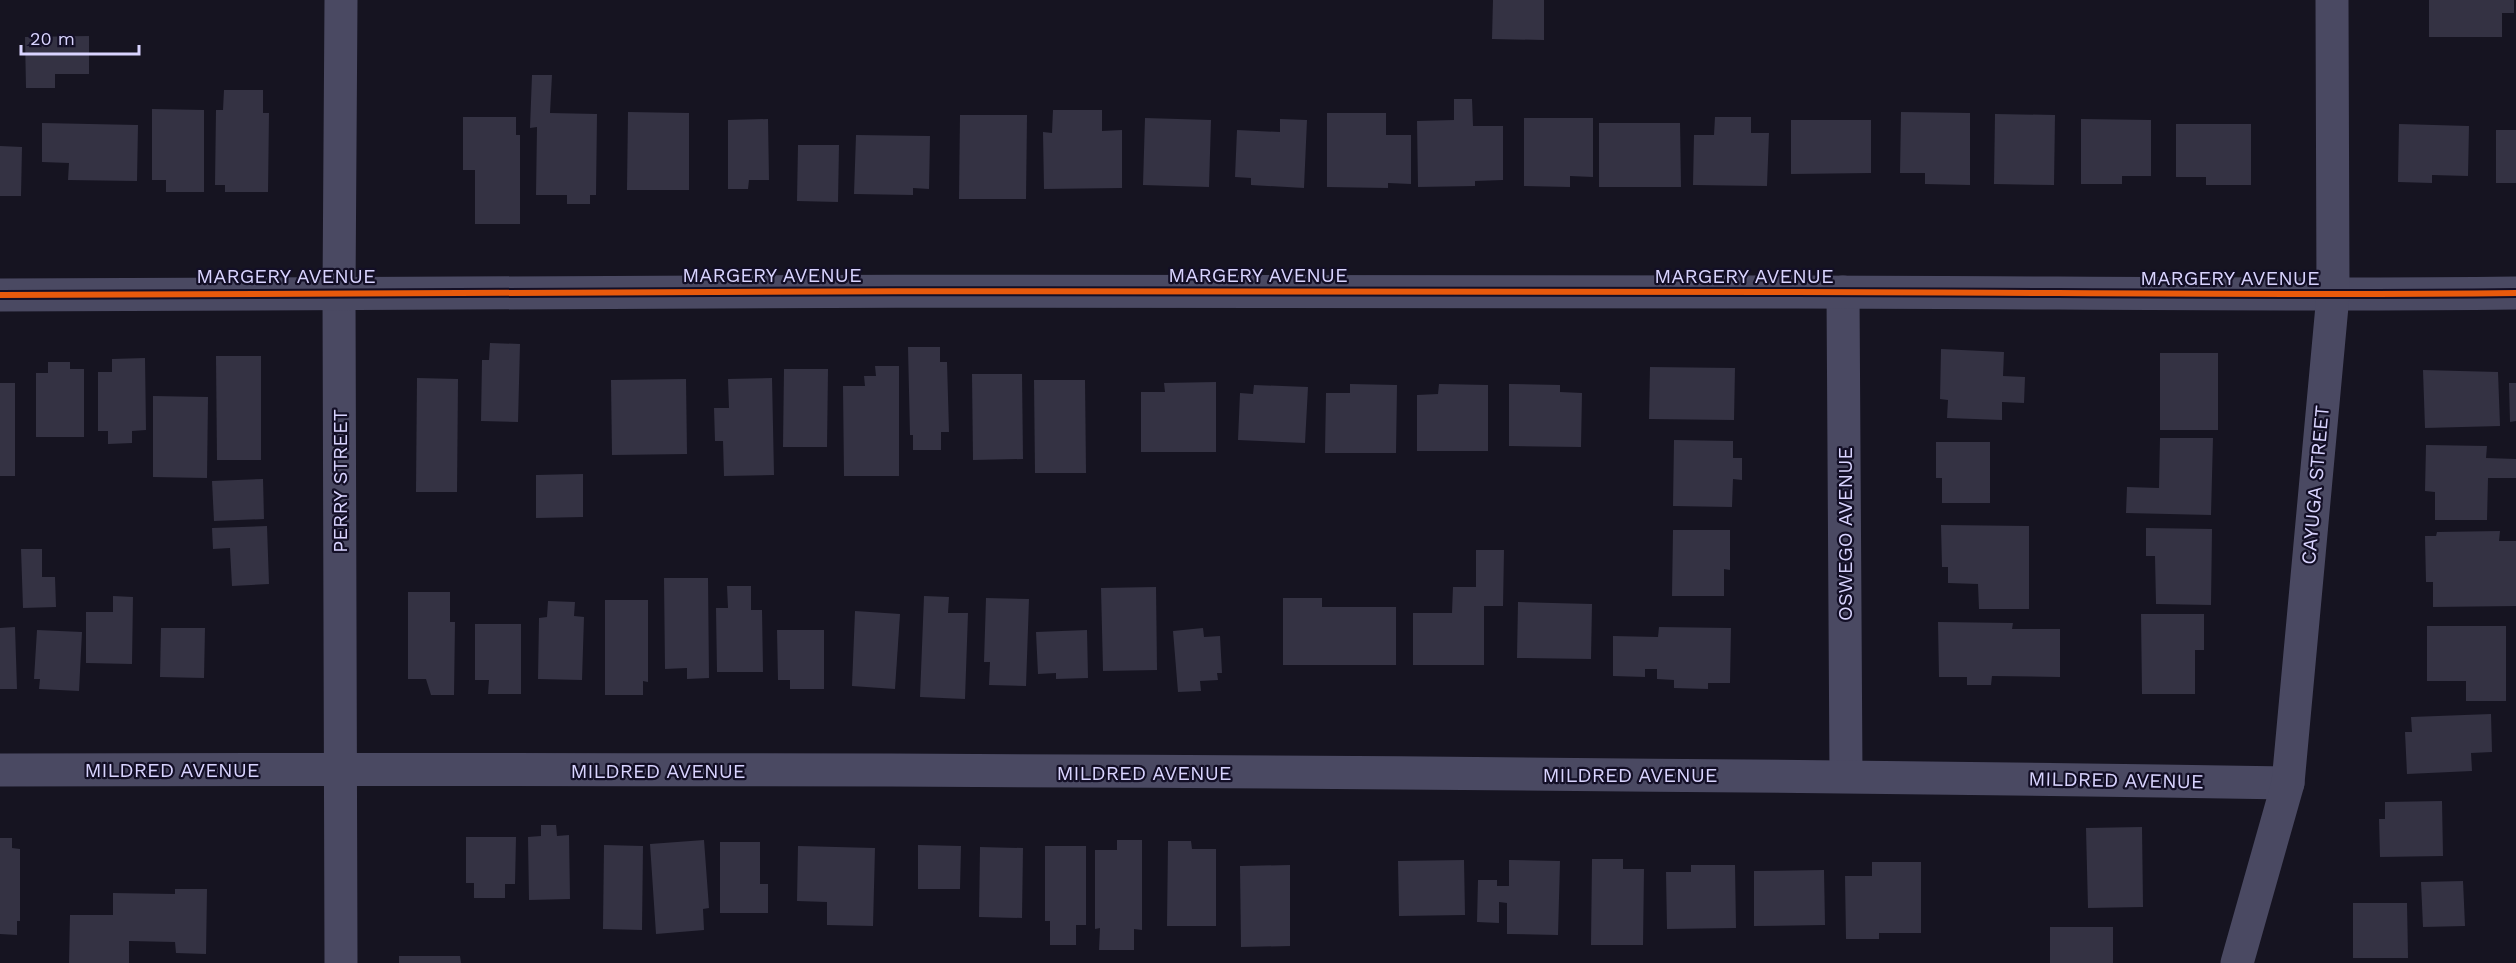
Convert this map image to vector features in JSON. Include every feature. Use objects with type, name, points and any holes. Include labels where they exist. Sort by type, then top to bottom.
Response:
[{"type":"street","name":"PERRY STREET","points":[[341,0],[339,292],[341,963]]},
{"type":"street","name":"CAYUGA STREET","points":[[2237,963],[2288,783],[2333,295],[2332,0]]},
{"type":"street","name":"MARGERY AVENUE","points":[[0,295],[339,292],[1843,292],[2333,295],[2516,292]]},
{"type":"street","name":"OSWEGO AVENUE","points":[[1843,292],[1846,776]]},
{"type":"street","name":"MILDRED AVENUE","points":[[0,771],[342,769],[1846,776],[2288,783]]},
{"type":"building","points":[[1493,0],[1544,0],[1544,40],[1492,39]]},
{"type":"building","points":[[2429,0],[2514,0],[2514,13],[2502,13],[2502,37],[2429,37]]},
{"type":"building","points":[[89,36],[89,74],[55,74],[55,88],[26,88],[25,37]]},
{"type":"building","points":[[532,75],[552,75],[550,113],[597,114],[596,195],[590,195],[590,204],[567,204],[567,195],[536,195],[537,127],[530,128]]},
{"type":"building","points":[[224,90],[263,90],[263,113],[269,113],[268,192],[225,192],[225,185],[215,185],[216,110],[223,110]]},
{"type":"building","points":[[1454,99],[1472,99],[1473,126],[1503,126],[1503,180],[1475,181],[1475,186],[1418,187],[1417,121],[1454,120]]},
{"type":"building","points":[[152,109],[204,110],[204,192],[166,192],[166,180],[152,180]]},
{"type":"building","points":[[1053,110],[1102,110],[1102,131],[1122,130],[1122,188],[1044,189],[1043,132],[1052,133]]},
{"type":"building","points":[[628,112],[689,113],[689,190],[627,190]]},
{"type":"building","points":[[1901,112],[1970,113],[1970,185],[1925,184],[1925,173],[1900,173]]},
{"type":"building","points":[[1327,113],[1386,113],[1386,135],[1411,135],[1411,184],[1388,183],[1388,188],[1327,187]]},
{"type":"building","points":[[1995,114],[2055,115],[2054,185],[1994,184]]},
{"type":"building","points":[[960,115],[1027,115],[1026,199],[959,199]]},
{"type":"building","points":[[463,117],[516,117],[516,135],[520,135],[520,224],[475,224],[475,170],[463,170]]},
{"type":"building","points":[[1715,117],[1751,117],[1751,133],[1769,133],[1767,186],[1693,185],[1694,135],[1714,135]]},
{"type":"building","points":[[1145,118],[1211,120],[1209,187],[1143,185]]},
{"type":"building","points":[[1524,118],[1593,118],[1593,177],[1570,176],[1570,187],[1524,186]]},
{"type":"building","points":[[768,119],[769,180],[749,180],[748,189],[728,189],[728,120]]},
{"type":"building","points":[[1280,119],[1307,120],[1304,188],[1251,185],[1251,178],[1235,177],[1237,130],[1280,132]]},
{"type":"building","points":[[2081,119],[2151,120],[2151,176],[2122,176],[2122,184],[2081,184]]},
{"type":"building","points":[[1791,120],[1871,120],[1871,173],[1791,174]]},
{"type":"building","points":[[42,123],[138,125],[137,181],[68,180],[69,163],[42,162]]},
{"type":"building","points":[[1599,123],[1680,123],[1681,187],[1599,187]]},
{"type":"building","points":[[2176,124],[2251,124],[2251,185],[2206,185],[2206,177],[2176,177]]},
{"type":"building","points":[[2399,124],[2469,126],[2468,176],[2432,175],[2432,183],[2398,182]]},
{"type":"building","points":[[2496,130],[2516,130],[2516,183],[2496,183]]},
{"type":"building","points":[[856,135],[930,136],[929,189],[913,188],[913,195],[854,194]]},
{"type":"building","points":[[798,145],[839,145],[838,202],[797,201]]},
{"type":"building","points":[[0,146],[22,147],[21,196],[0,196]]},
{"type":"building","points":[[490,343],[520,344],[518,422],[481,421],[482,360],[489,360]]},
{"type":"building","points":[[908,347],[940,347],[940,362],[947,362],[949,432],[941,432],[941,450],[913,450],[913,435],[910,435]]},
{"type":"building","points":[[1941,349],[2004,352],[2003,376],[2025,377],[2024,403],[2002,402],[2002,420],[1947,418],[1948,400],[1940,399]]},
{"type":"building","points":[[2160,353],[2218,353],[2218,430],[2160,430]]},
{"type":"building","points":[[216,356],[261,356],[261,460],[217,460]]},
{"type":"building","points":[[145,358],[146,430],[132,431],[132,443],[108,444],[108,431],[98,431],[98,372],[112,372],[112,359]]},
{"type":"building","points":[[48,362],[70,362],[70,369],[84,369],[84,437],[36,437],[36,373],[48,373]]},
{"type":"building","points":[[875,366],[899,366],[899,476],[844,476],[843,386],[865,386],[864,376],[876,376]]},
{"type":"building","points":[[1650,367],[1735,368],[1734,420],[1649,419]]},
{"type":"building","points":[[784,369],[828,369],[827,447],[783,447]]},
{"type":"building","points":[[2423,370],[2498,372],[2500,426],[2425,428]]},
{"type":"building","points":[[972,374],[1022,374],[1023,459],[973,460]]},
{"type":"building","points":[[417,378],[458,379],[457,492],[416,492]]},
{"type":"building","points":[[772,378],[774,475],[724,476],[723,441],[715,441],[714,408],[729,408],[728,379]]},
{"type":"building","points":[[686,379],[687,454],[612,455],[611,380]]},
{"type":"building","points":[[1034,380],[1085,380],[1086,473],[1035,473]]},
{"type":"building","points":[[1216,382],[1216,452],[1141,452],[1141,392],[1165,392],[1164,383]]},
{"type":"building","points":[[0,383],[15,383],[15,476],[0,476]]},
{"type":"building","points":[[2509,383],[2516,383],[2516,421],[2510,422]]},
{"type":"building","points":[[1350,384],[1397,385],[1396,453],[1325,453],[1326,393],[1350,393]]},
{"type":"building","points":[[1439,384],[1488,385],[1488,451],[1417,451],[1417,395],[1438,394]]},
{"type":"building","points":[[1509,384],[1560,385],[1560,392],[1582,393],[1581,447],[1509,446]]},
{"type":"building","points":[[1254,385],[1308,387],[1305,443],[1238,440],[1240,393],[1253,394]]},
{"type":"building","points":[[153,396],[208,397],[207,478],[153,477]]},
{"type":"building","points":[[2160,438],[2213,438],[2211,515],[2126,513],[2127,487],[2159,488]]},
{"type":"building","points":[[1674,440],[1733,441],[1733,458],[1742,458],[1742,480],[1733,479],[1732,507],[1673,506]]},
{"type":"building","points":[[1936,442],[1990,442],[1990,503],[1942,503],[1942,478],[1936,478]]},
{"type":"building","points":[[2426,445],[2487,446],[2486,458],[2516,459],[2516,478],[2488,478],[2487,520],[2435,520],[2435,492],[2425,491]]},
{"type":"building","points":[[583,474],[583,517],[536,518],[536,475]]},
{"type":"building","points":[[263,479],[264,519],[214,521],[212,481]]},
{"type":"building","points":[[1941,525],[2029,526],[2029,609],[1979,609],[1978,584],[1948,583],[1948,567],[1942,567]]},
{"type":"building","points":[[267,526],[269,584],[232,586],[230,548],[213,549],[212,528]]},
{"type":"building","points":[[2146,528],[2212,529],[2211,605],[2156,604],[2155,556],[2146,556]]},
{"type":"building","points":[[1673,530],[1730,530],[1730,570],[1724,569],[1724,596],[1672,596]]},
{"type":"building","points":[[2500,531],[2499,541],[2516,541],[2516,606],[2433,607],[2433,582],[2426,582],[2425,536],[2436,536],[2437,532]]},
{"type":"building","points":[[21,549],[42,549],[42,577],[55,577],[56,607],[23,608]]},
{"type":"building","points":[[1476,550],[1504,550],[1503,606],[1484,606],[1484,665],[1413,665],[1413,613],[1452,613],[1453,587],[1476,587]]},
{"type":"building","points":[[664,578],[708,578],[709,678],[687,679],[687,668],[665,669]]},
{"type":"building","points":[[727,586],[751,586],[751,610],[762,610],[763,672],[717,672],[716,608],[728,608]]},
{"type":"building","points":[[1156,587],[1157,670],[1103,671],[1101,588]]},
{"type":"building","points":[[408,592],[450,592],[450,622],[455,622],[454,695],[431,695],[426,679],[408,679]]},
{"type":"building","points":[[113,596],[133,597],[132,664],[86,663],[86,612],[113,612]]},
{"type":"building","points":[[924,596],[949,597],[948,613],[968,613],[965,699],[920,697]]},
{"type":"building","points":[[986,598],[1029,599],[1026,686],[989,685],[990,662],[984,662]]},
{"type":"building","points":[[1283,598],[1322,598],[1322,607],[1396,607],[1396,665],[1283,665]]},
{"type":"building","points":[[605,600],[648,600],[648,682],[643,681],[643,695],[605,695]]},
{"type":"building","points":[[548,601],[575,602],[574,616],[584,617],[582,680],[538,679],[539,618],[547,617]]},
{"type":"building","points":[[1518,602],[1592,604],[1591,659],[1517,658]]},
{"type":"building","points":[[855,611],[900,614],[895,689],[852,686]]},
{"type":"building","points":[[2141,614],[2204,614],[2204,650],[2195,650],[2195,694],[2142,694]]},
{"type":"building","points":[[1938,622],[2013,623],[2012,629],[2060,629],[2060,677],[1992,676],[1991,685],[1967,685],[1967,677],[1939,677]]},
{"type":"building","points":[[475,624],[521,624],[521,694],[488,694],[489,680],[475,680]]},
{"type":"building","points":[[2427,626],[2506,626],[2506,701],[2466,701],[2466,681],[2427,681]]},
{"type":"building","points":[[15,627],[17,689],[0,689],[0,628]]},
{"type":"building","points":[[1659,627],[1731,628],[1730,683],[1708,683],[1708,689],[1674,688],[1674,680],[1657,679],[1657,669],[1645,669],[1645,677],[1613,676],[1613,636],[1658,637]]},
{"type":"building","points":[[161,628],[205,628],[204,678],[160,677]]},
{"type":"building","points":[[1203,628],[1204,637],[1220,636],[1222,673],[1217,673],[1218,680],[1200,681],[1201,691],[1178,692],[1173,631]]},
{"type":"building","points":[[37,630],[82,632],[79,691],[39,689],[40,679],[34,679]]},
{"type":"building","points":[[777,630],[824,630],[824,689],[790,689],[790,680],[778,680]]},
{"type":"building","points":[[1087,630],[1088,678],[1056,679],[1056,673],[1038,674],[1036,632]]},
{"type":"building","points":[[2491,714],[2492,752],[2471,753],[2472,771],[2407,774],[2405,732],[2412,732],[2411,717]]},
{"type":"building","points":[[2442,801],[2443,856],[2380,857],[2379,819],[2385,819],[2385,802]]},
{"type":"building","points":[[541,825],[556,825],[557,836],[569,835],[570,899],[529,900],[528,837],[541,836]]},
{"type":"building","points":[[2142,827],[2143,907],[2088,908],[2086,828]]},
{"type":"building","points":[[466,837],[516,837],[515,884],[505,884],[505,898],[474,898],[474,883],[466,883]]},
{"type":"building","points":[[0,838],[12,838],[12,848],[20,849],[20,921],[17,921],[17,935],[0,934]]},
{"type":"building","points":[[704,840],[709,908],[703,909],[704,930],[656,934],[650,844]]},
{"type":"building","points":[[1117,840],[1142,840],[1142,930],[1134,929],[1134,950],[1099,950],[1100,928],[1095,929],[1095,850],[1117,850]]},
{"type":"building","points":[[1168,841],[1191,841],[1192,849],[1216,849],[1216,926],[1167,926]]},
{"type":"building","points":[[720,842],[760,842],[760,884],[768,884],[768,913],[720,913]]},
{"type":"building","points":[[604,845],[643,846],[642,930],[603,929]]},
{"type":"building","points":[[918,845],[961,846],[960,889],[918,889]]},
{"type":"building","points":[[798,846],[875,848],[873,926],[827,925],[827,902],[797,901]]},
{"type":"building","points":[[1045,846],[1086,846],[1086,925],[1076,925],[1076,945],[1050,945],[1050,921],[1045,921]]},
{"type":"building","points":[[980,847],[1023,848],[1022,918],[979,917]]},
{"type":"building","points":[[1592,859],[1623,859],[1623,869],[1644,869],[1643,945],[1591,945]]},
{"type":"building","points":[[1464,860],[1465,915],[1399,916],[1398,861]]},
{"type":"building","points":[[1509,860],[1560,861],[1558,935],[1507,934],[1507,903],[1499,902],[1499,923],[1477,922],[1478,880],[1497,880],[1497,886],[1509,886]]},
{"type":"building","points":[[1872,862],[1921,862],[1921,933],[1879,933],[1879,939],[1846,939],[1845,876],[1872,876]]},
{"type":"building","points":[[1290,865],[1290,946],[1241,947],[1240,866]]},
{"type":"building","points":[[1691,865],[1735,865],[1736,928],[1667,929],[1666,872],[1691,872]]},
{"type":"building","points":[[1824,870],[1825,925],[1754,926],[1754,871]]},
{"type":"building","points":[[2463,881],[2465,926],[2423,927],[2421,882]]},
{"type":"building","points":[[175,889],[207,889],[206,954],[176,953],[175,942],[129,941],[129,963],[69,963],[70,915],[113,915],[113,893],[175,894]]},
{"type":"building","points":[[2353,903],[2407,903],[2408,958],[2353,958]]},
{"type":"building","points":[[2050,927],[2113,927],[2113,963],[2050,963]]},
{"type":"building","points":[[399,956],[460,956],[461,963],[399,963]]},
{"type":"cycle path","points":[[0,295],[673,291],[2516,293]]}]
